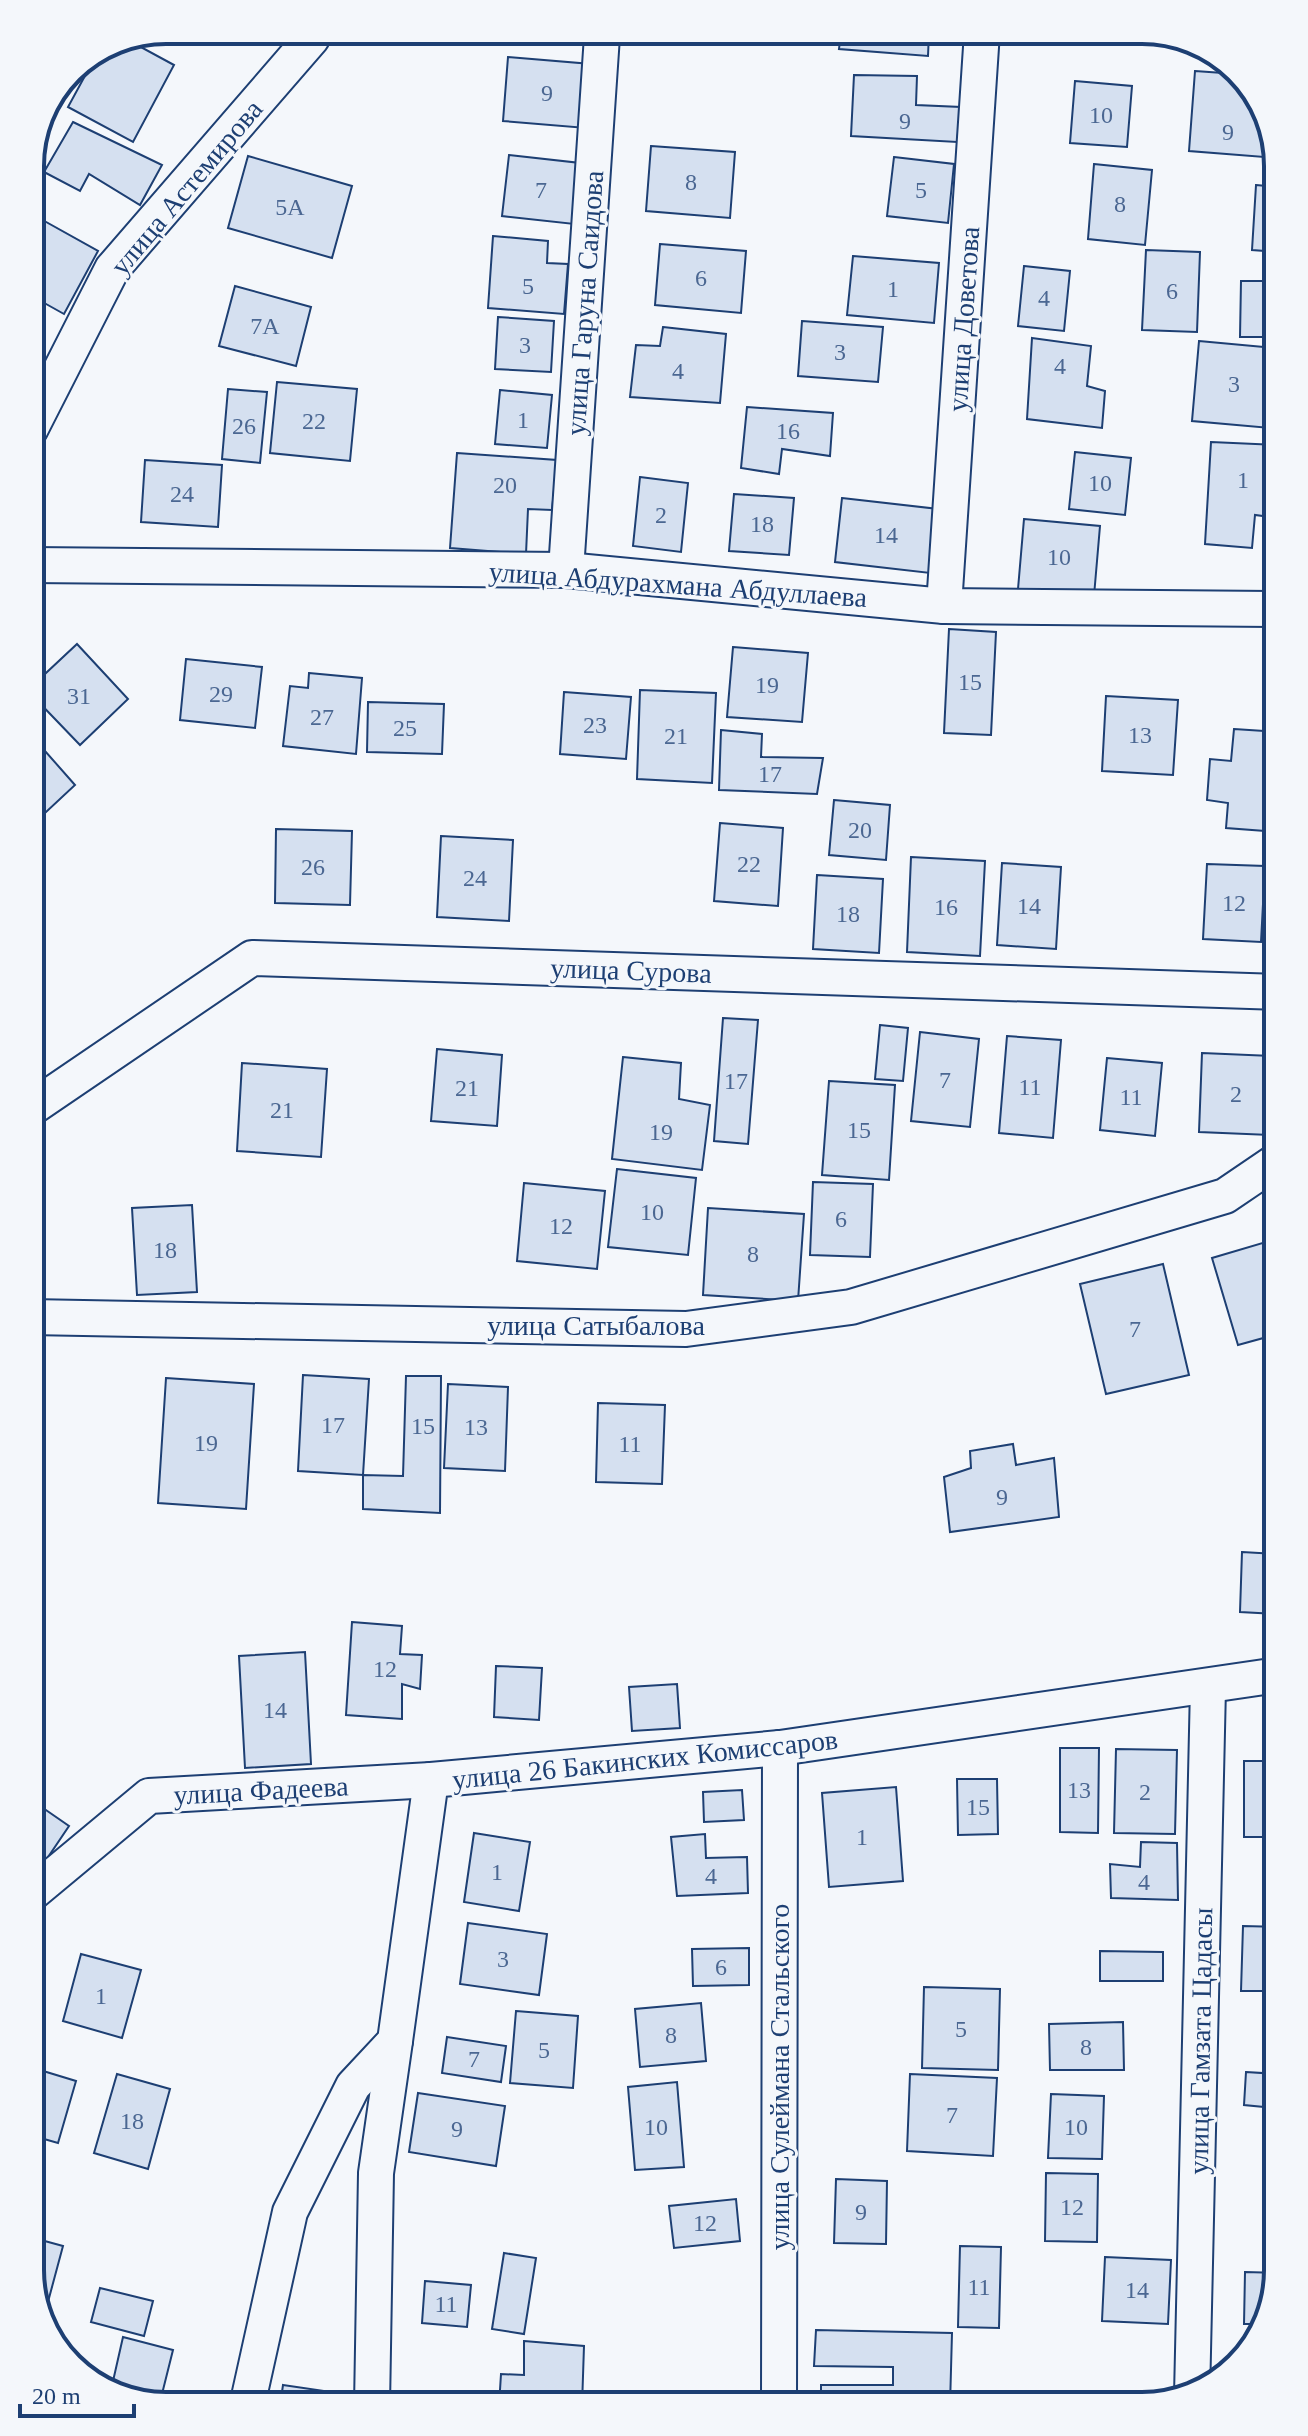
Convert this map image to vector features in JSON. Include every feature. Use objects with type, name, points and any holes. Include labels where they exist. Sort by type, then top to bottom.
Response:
[{"type":"street","name":"улица Астемирова","points":[[44,403],[112,269],[307,44]]},
{"type":"street","name":"улица Гаруна Саидова","points":[[566,570],[601,44]]},
{"type":"street","name":"улица Доветова","points":[[944,606],[981,44]]},
{"type":"street","name":"улица Абдурахмана Абдуллаева","points":[[44,565],[566,570],[944,606],[1264,609]]},
{"type":"street","name":"улица Сурова","points":[[44,1099],[252,958],[1264,992]]},
{"type":"street","name":"улица Сатыбалова","points":[[44,1317],[686,1329],[851,1307],[1225,1196],[1264,1170]]},
{"type":"street","name":"улица 26 Бакинских Комиссаров","points":[[372,2392],[376,2173],[431,1780],[780,1748],[1264,1677]]},
{"type":"street","name":"улица Гамзата Цадасы","points":[[1192,2381],[1208,1687]]},
{"type":"street","name":"улица Сулеймана Стальского","points":[[779,2392],[780,1748]]},
{"type":"street","name":"улица Фадеева","points":[[44,1883],[149,1796],[431,1780]]},
{"type":"street","points":[[250,2392],[290,2212],[353,2086],[395,2041]]},
{"type":"building","points":[[840,44],[928,44],[928,56],[839,49]]},
{"type":"building","points":[[141,47],[174,65],[133,142],[68,107],[86,74],[105,60],[127,50]]},
{"type":"building","points":[[508,57],[591,64],[586,128],[503,121]]},
{"type":"building","points":[[1195,71],[1220,73],[1248,105],[1262,142],[1263,157],[1189,151]]},
{"type":"building","points":[[854,75],[917,76],[916,105],[961,107],[957,142],[851,136]]},
{"type":"building","points":[[1075,81],[1132,86],[1127,147],[1070,143]]},
{"type":"building","points":[[73,122],[162,165],[140,205],[89,174],[80,191],[44,172]]},
{"type":"building","points":[[651,146],[735,152],[730,218],[646,211]]},
{"type":"building","points":[[509,155],[580,163],[574,224],[502,216]]},
{"type":"building","points":[[248,156],[352,186],[332,258],[228,228]]},
{"type":"building","points":[[894,157],[954,164],[948,223],[887,216]]},
{"type":"building","points":[[1094,164],[1152,170],[1145,245],[1088,239]]},
{"type":"building","points":[[1256,185],[1264,186],[1264,251],[1252,250]]},
{"type":"building","points":[[44,221],[98,251],[64,314],[44,303]]},
{"type":"building","points":[[493,236],[548,241],[547,263],[568,264],[564,314],[488,308]]},
{"type":"building","points":[[660,244],[746,251],[741,313],[655,305]]},
{"type":"building","points":[[1146,250],[1200,252],[1197,332],[1142,330]]},
{"type":"building","points":[[853,256],[939,263],[934,323],[847,315]]},
{"type":"building","points":[[1024,266],[1070,271],[1064,331],[1018,326]]},
{"type":"building","points":[[1241,281],[1264,281],[1264,337],[1240,337]]},
{"type":"building","points":[[235,286],[311,307],[296,366],[219,346]]},
{"type":"building","points":[[498,317],[554,321],[551,372],[495,369]]},
{"type":"building","points":[[802,321],[883,327],[878,382],[798,376]]},
{"type":"building","points":[[663,327],[726,334],[720,403],[630,397],[636,345],[660,346]]},
{"type":"building","points":[[1032,338],[1091,346],[1087,386],[1105,391],[1102,428],[1027,419]]},
{"type":"building","points":[[1199,341],[1264,347],[1264,427],[1192,421]]},
{"type":"building","points":[[277,382],[357,389],[350,461],[270,453]]},
{"type":"building","points":[[228,389],[267,392],[260,463],[222,459]]},
{"type":"building","points":[[500,390],[552,395],[547,448],[495,444]]},
{"type":"building","points":[[747,407],[833,413],[830,456],[782,449],[779,474],[741,468]]},
{"type":"building","points":[[1211,442],[1264,444],[1264,516],[1255,515],[1252,548],[1205,544]]},
{"type":"building","points":[[1075,452],[1131,458],[1125,515],[1069,509]]},
{"type":"building","points":[[457,453],[557,460],[552,510],[528,509],[526,554],[450,548]]},
{"type":"building","points":[[145,460],[222,465],[218,527],[141,522]]},
{"type":"building","points":[[640,477],[688,483],[681,552],[633,546]]},
{"type":"building","points":[[734,494],[794,498],[789,555],[729,551]]},
{"type":"building","points":[[842,498],[938,509],[930,573],[835,562]]},
{"type":"building","points":[[1024,519],[1100,526],[1094,596],[1018,589]]},
{"type":"building","points":[[949,629],[996,632],[991,735],[944,733]]},
{"type":"building","points":[[77,644],[128,699],[80,745],[44,708],[44,675]]},
{"type":"building","points":[[733,647],[808,653],[802,722],[727,717]]},
{"type":"building","points":[[186,659],[262,667],[255,728],[180,720]]},
{"type":"building","points":[[309,673],[362,678],[356,754],[283,746],[290,686],[308,688]]},
{"type":"building","points":[[640,690],[716,693],[712,783],[637,779]]},
{"type":"building","points":[[564,692],[631,697],[626,759],[560,754]]},
{"type":"building","points":[[1106,696],[1178,700],[1173,775],[1102,771]]},
{"type":"building","points":[[368,702],[444,704],[442,754],[367,752]]},
{"type":"building","points":[[1234,729],[1264,731],[1264,831],[1226,828],[1228,803],[1207,800],[1210,759],[1231,761]]},
{"type":"building","points":[[721,730],[762,734],[761,757],[823,758],[817,794],[719,790]]},
{"type":"building","points":[[44,750],[75,785],[44,814]]},
{"type":"building","points":[[834,800],[890,805],[886,860],[829,855]]},
{"type":"building","points":[[720,823],[783,828],[778,906],[714,901]]},
{"type":"building","points":[[276,829],[352,831],[350,905],[275,903]]},
{"type":"building","points":[[441,836],[513,840],[509,921],[437,917]]},
{"type":"building","points":[[911,857],[985,861],[980,956],[907,952]]},
{"type":"building","points":[[1002,863],[1061,867],[1056,949],[997,945]]},
{"type":"building","points":[[1207,864],[1264,866],[1261,942],[1203,939]]},
{"type":"building","points":[[817,875],[883,879],[879,953],[813,949]]},
{"type":"building","points":[[723,1018],[758,1020],[748,1144],[714,1141]]},
{"type":"building","points":[[880,1025],[908,1028],[903,1081],[875,1079]]},
{"type":"building","points":[[920,1032],[979,1039],[970,1127],[911,1121]]},
{"type":"building","points":[[1007,1036],[1061,1040],[1053,1138],[999,1133]]},
{"type":"building","points":[[437,1049],[502,1055],[497,1126],[431,1121]]},
{"type":"building","points":[[1202,1053],[1264,1056],[1264,1135],[1199,1132]]},
{"type":"building","points":[[623,1057],[681,1063],[679,1099],[710,1105],[702,1170],[612,1159]]},
{"type":"building","points":[[1107,1058],[1162,1063],[1155,1136],[1100,1130]]},
{"type":"building","points":[[242,1063],[327,1069],[321,1157],[237,1151]]},
{"type":"building","points":[[829,1081],[895,1085],[889,1180],[822,1175]]},
{"type":"building","points":[[617,1169],[696,1178],[688,1255],[608,1247]]},
{"type":"building","points":[[813,1182],[873,1184],[870,1257],[810,1255]]},
{"type":"building","points":[[524,1183],[605,1191],[597,1269],[517,1261]]},
{"type":"building","points":[[192,1205],[197,1292],[137,1295],[132,1208]]},
{"type":"building","points":[[708,1208],[804,1214],[798,1301],[703,1295]]},
{"type":"building","points":[[1264,1243],[1264,1338],[1238,1345],[1212,1258]]},
{"type":"building","points":[[1163,1264],[1189,1375],[1106,1394],[1080,1284]]},
{"type":"building","points":[[303,1375],[369,1379],[363,1475],[298,1471]]},
{"type":"building","points":[[406,1376],[441,1376],[440,1513],[363,1509],[363,1475],[403,1476]]},
{"type":"building","points":[[166,1378],[254,1384],[246,1509],[158,1503]]},
{"type":"building","points":[[448,1384],[508,1387],[505,1471],[444,1468]]},
{"type":"building","points":[[598,1403],[665,1405],[662,1484],[596,1482]]},
{"type":"building","points":[[1013,1444],[1016,1465],[1054,1458],[1059,1517],[950,1532],[944,1477],[971,1468],[970,1451]]},
{"type":"building","points":[[1242,1552],[1264,1553],[1264,1613],[1240,1612]]},
{"type":"building","points":[[352,1622],[402,1626],[400,1654],[422,1655],[420,1689],[402,1684],[402,1719],[346,1715]]},
{"type":"building","points":[[305,1652],[311,1764],[245,1768],[239,1656]]},
{"type":"building","points":[[496,1666],[542,1668],[539,1720],[494,1717]]},
{"type":"building","points":[[677,1684],[680,1728],[632,1731],[629,1687]]},
{"type":"building","points":[[1060,1748],[1099,1748],[1098,1833],[1060,1832]]},
{"type":"building","points":[[1116,1749],[1177,1750],[1175,1834],[1114,1833]]},
{"type":"building","points":[[1244,1761],[1264,1761],[1264,1837],[1244,1837]]},
{"type":"building","points":[[957,1779],[997,1779],[998,1834],[958,1835]]},
{"type":"building","points":[[896,1787],[903,1881],[829,1887],[822,1793]]},
{"type":"building","points":[[742,1790],[744,1820],[704,1822],[703,1792]]},
{"type":"building","points":[[44,1809],[69,1826],[44,1863]]},
{"type":"building","points":[[474,1833],[530,1842],[519,1911],[464,1902]]},
{"type":"building","points":[[705,1834],[706,1858],[747,1857],[748,1893],[677,1896],[671,1837]]},
{"type":"building","points":[[1141,1842],[1177,1843],[1178,1900],[1111,1898],[1110,1864],[1140,1867]]},
{"type":"building","points":[[468,1923],[547,1934],[539,1995],[460,1984]]},
{"type":"building","points":[[1243,1926],[1264,1927],[1264,1991],[1241,1991]]},
{"type":"building","points":[[749,1948],[749,1985],[693,1986],[692,1949]]},
{"type":"building","points":[[1100,1951],[1163,1952],[1163,1981],[1100,1981]]},
{"type":"building","points":[[81,1954],[141,1970],[122,2038],[63,2021]]},
{"type":"building","points":[[924,1987],[1000,1989],[998,2070],[922,2068]]},
{"type":"building","points":[[701,2003],[706,2061],[640,2067],[635,2009]]},
{"type":"building","points":[[516,2011],[578,2016],[573,2088],[510,2083]]},
{"type":"building","points":[[1123,2022],[1124,2070],[1050,2070],[1049,2024]]},
{"type":"building","points":[[447,2037],[506,2046],[501,2082],[442,2073]]},
{"type":"building","points":[[44,2071],[76,2081],[58,2143],[44,2139]]},
{"type":"building","points":[[1246,2072],[1264,2073],[1264,2107],[1244,2105]]},
{"type":"building","points":[[117,2074],[170,2089],[148,2169],[94,2153]]},
{"type":"building","points":[[910,2074],[997,2078],[993,2156],[907,2151]]},
{"type":"building","points":[[677,2082],[684,2167],[635,2170],[628,2087]]},
{"type":"building","points":[[418,2093],[505,2106],[496,2166],[409,2152]]},
{"type":"building","points":[[1051,2094],[1104,2096],[1102,2159],[1048,2158]]},
{"type":"building","points":[[1046,2173],[1098,2174],[1097,2242],[1045,2241]]},
{"type":"building","points":[[836,2179],[887,2181],[886,2244],[834,2243]]},
{"type":"building","points":[[736,2199],[740,2241],[674,2248],[669,2206]]},
{"type":"building","points":[[44,2241],[63,2246],[48,2301]]},
{"type":"building","points":[[960,2246],[1001,2247],[999,2328],[958,2327]]},
{"type":"building","points":[[504,2253],[536,2258],[524,2334],[492,2329]]},
{"type":"building","points":[[1105,2257],[1171,2260],[1168,2324],[1102,2321]]},
{"type":"building","points":[[1245,2272],[1264,2273],[1260,2302],[1251,2324],[1244,2324]]},
{"type":"building","points":[[425,2281],[471,2285],[467,2327],[422,2323]]},
{"type":"building","points":[[100,2288],[153,2301],[144,2336],[91,2322]]},
{"type":"building","points":[[816,2330],[952,2333],[950,2392],[821,2392],[821,2385],[893,2385],[893,2367],[814,2366]]},
{"type":"building","points":[[123,2337],[173,2350],[162,2392],[142,2390],[113,2380]]},
{"type":"building","points":[[524,2341],[584,2346],[582,2392],[500,2392],[501,2374],[524,2375]]},
{"type":"building","points":[[283,2385],[331,2392],[282,2392]]}]
